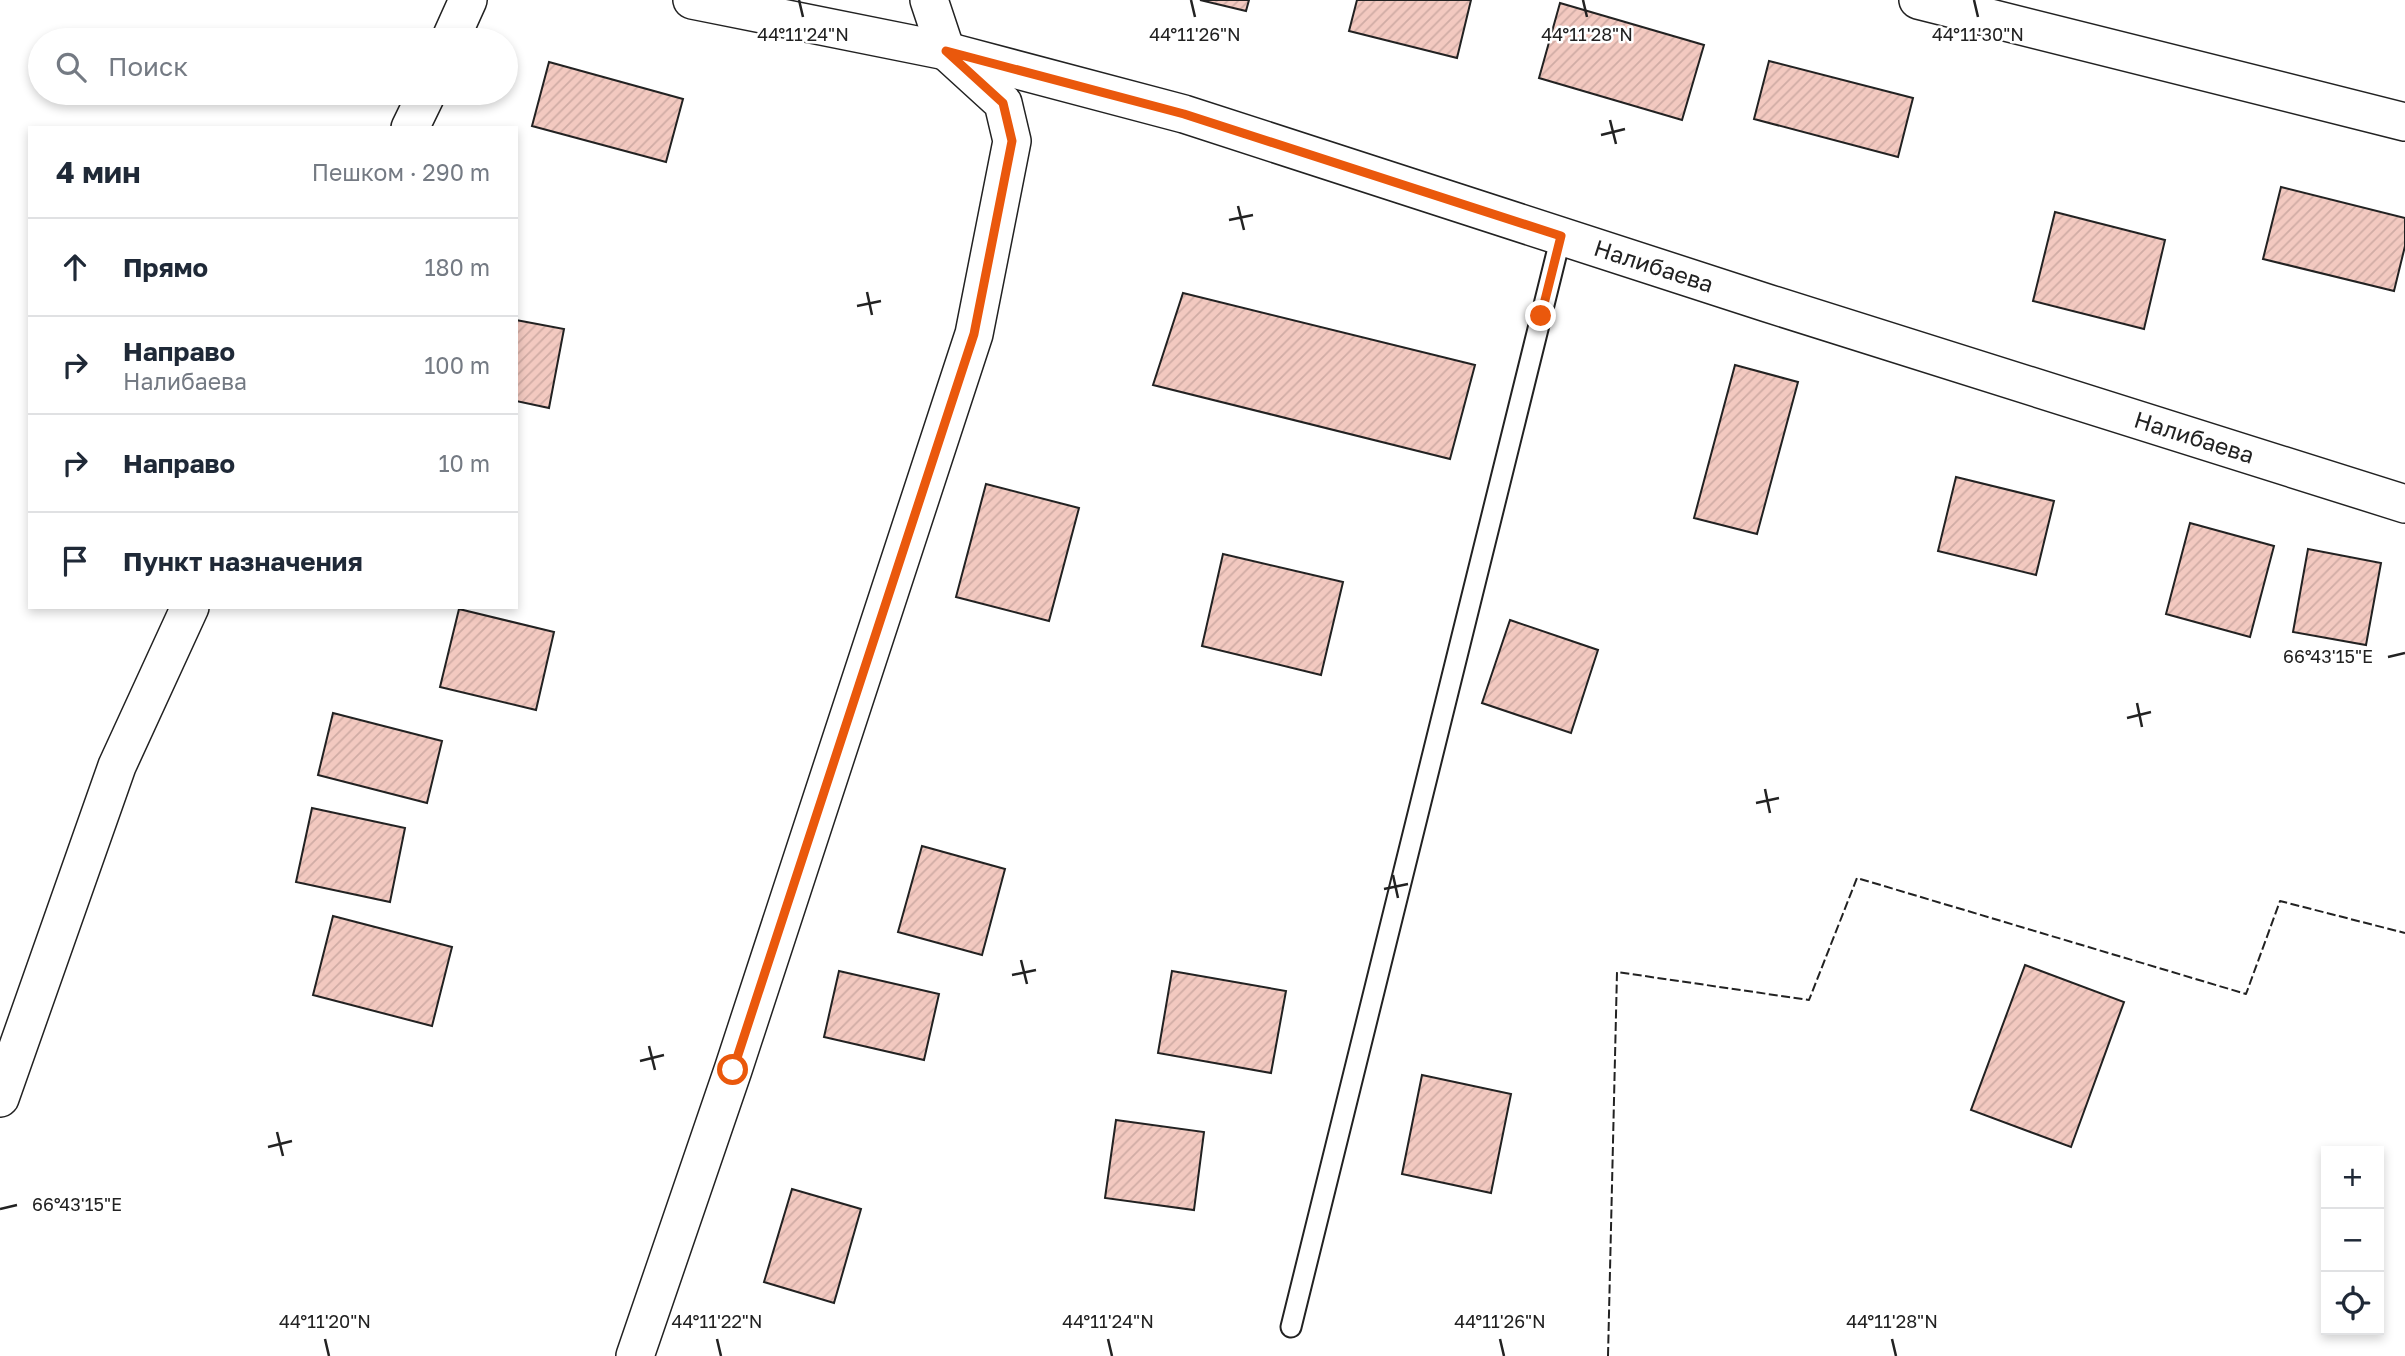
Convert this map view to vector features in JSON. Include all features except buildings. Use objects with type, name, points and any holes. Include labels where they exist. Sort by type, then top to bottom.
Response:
[{"type":"street","points":[[455,28],[468,0]]},
{"type":"street","name":"Налибаева","points":[[692,0],[946,51],[1184,114],[2405,505]]},
{"type":"street","points":[[635,1356],[738,1056],[974,334],[1012,141],[1003,103],[946,51],[929,0]]},
{"type":"street","points":[[1918,0],[2405,122]]},
{"type":"street","points":[[411,126],[421,105]]},
{"type":"street","points":[[0,1098],[117,766],[189,609]]},
{"type":"lane","points":[[1291,1327],[1561,236]]},
{"type":"fence","points":[[1608,1356],[1617,972],[1809,1000],[1857,878],[2246,994],[2280,901],[2405,933]]},
{"type":"route","points":[[733,1070],[974,334],[1012,141],[1003,103],[946,51],[1184,114],[1561,236],[1541,316]]}]
